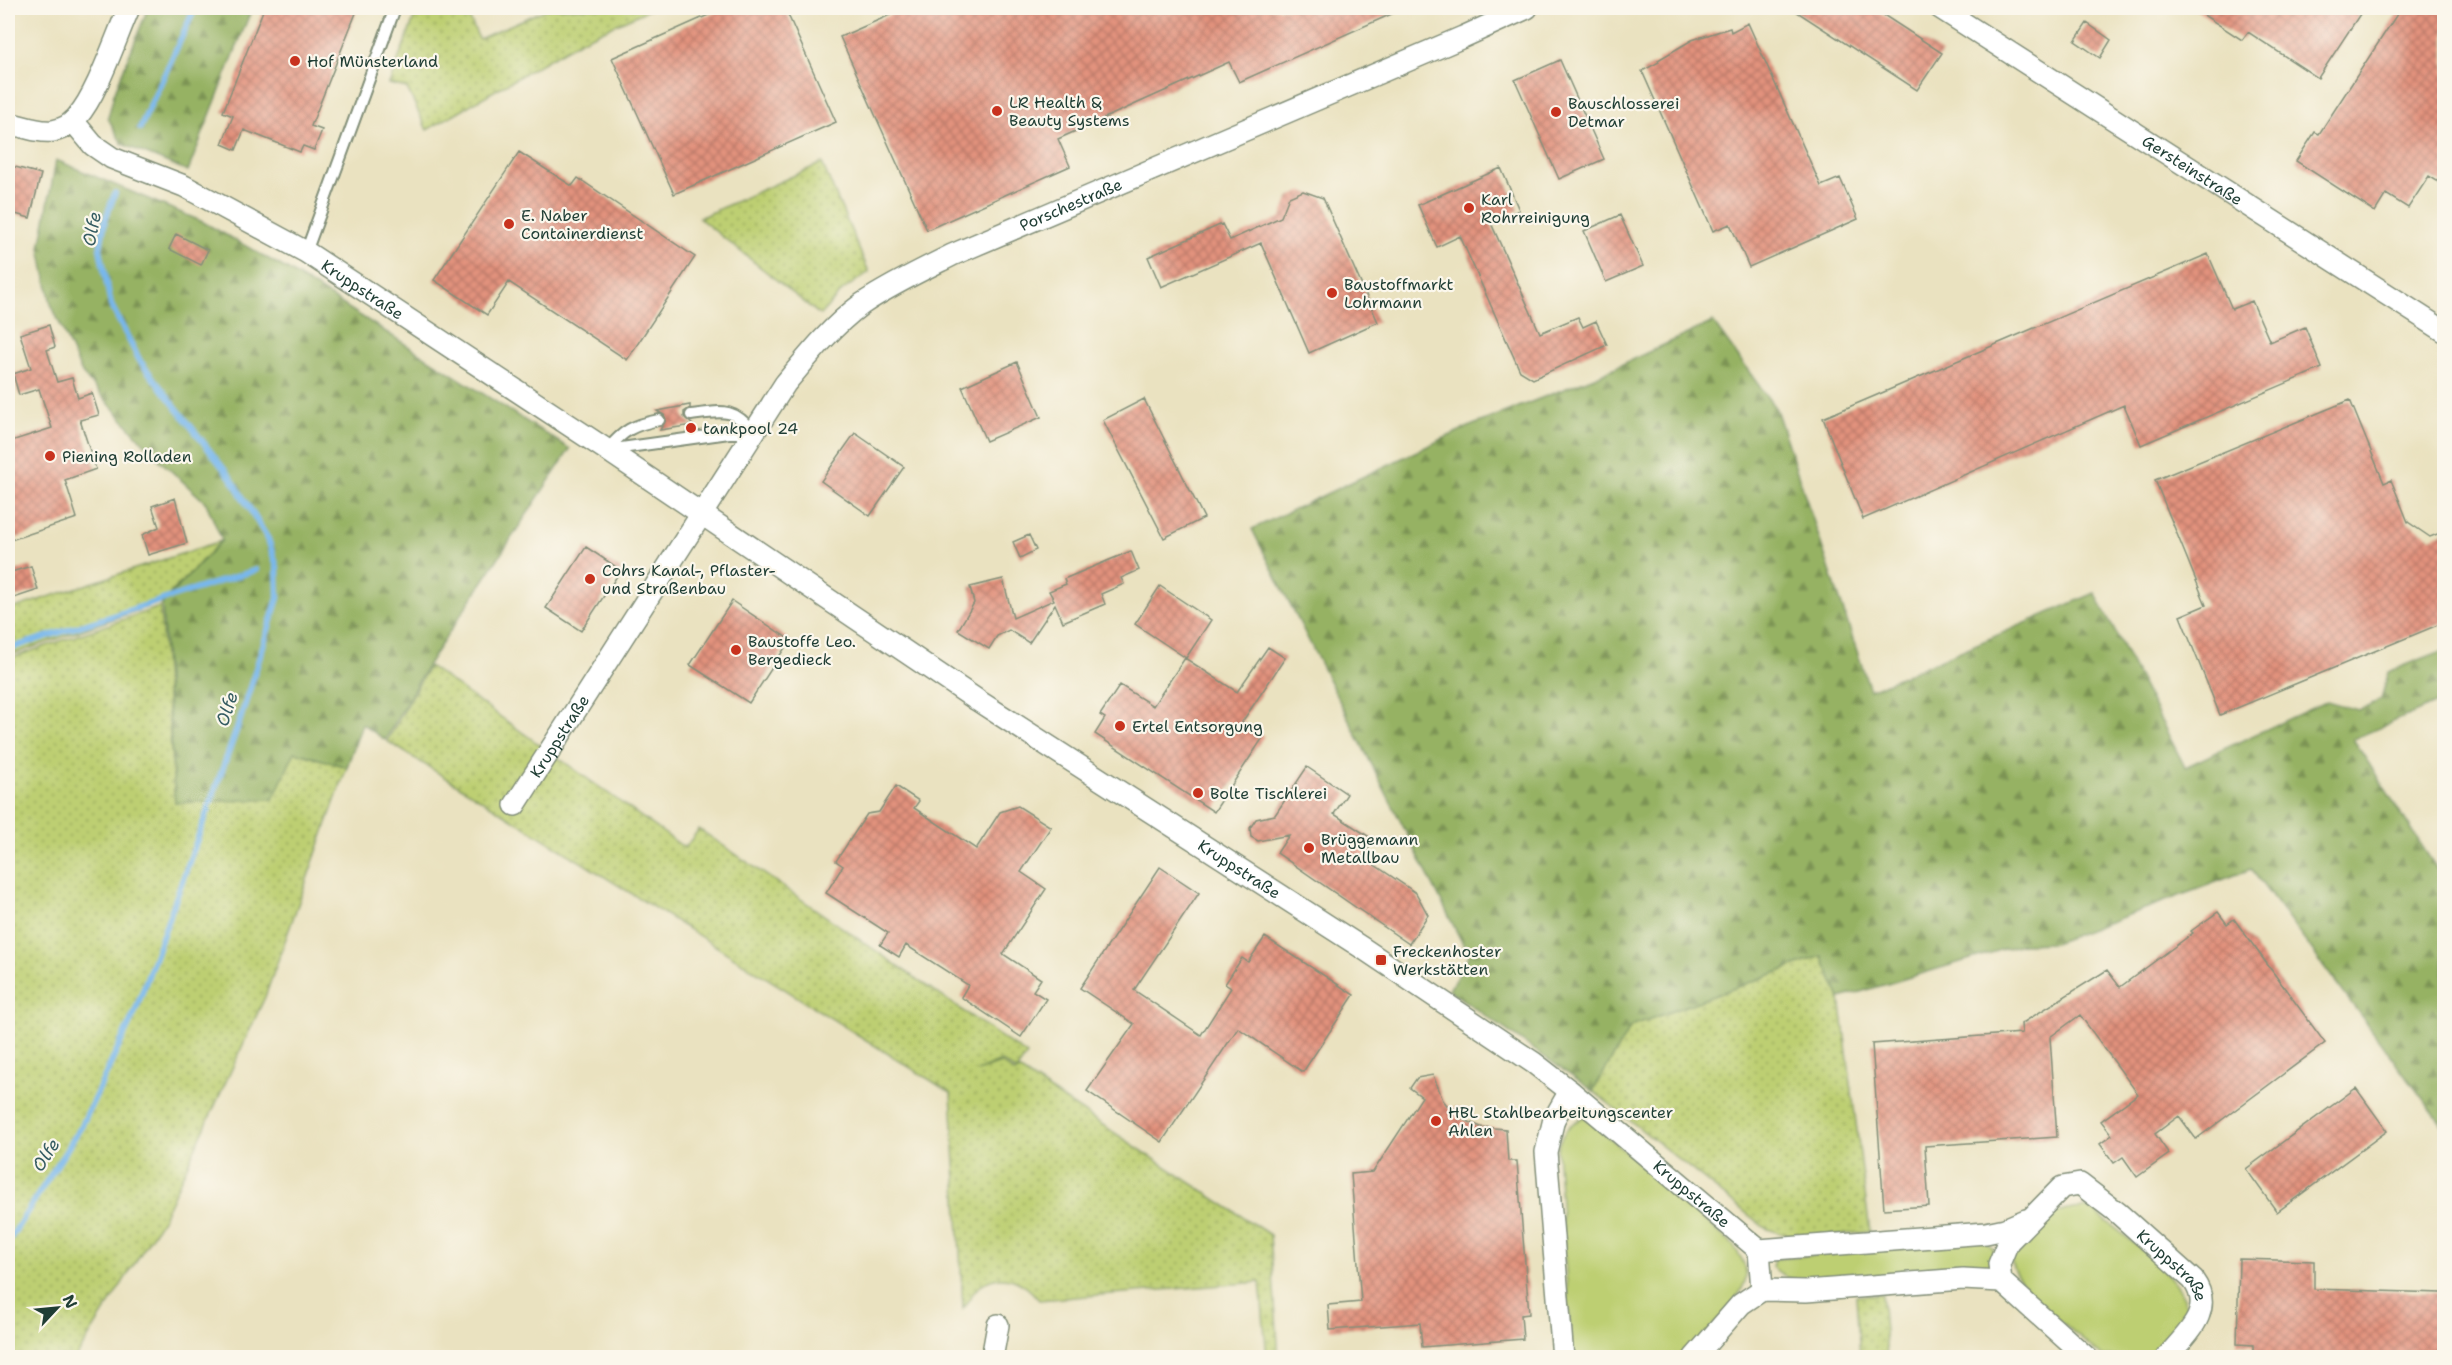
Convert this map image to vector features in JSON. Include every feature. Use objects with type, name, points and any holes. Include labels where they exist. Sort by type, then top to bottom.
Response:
[{"type":"street","points":[[8,123],[43,131],[54,131],[73,122],[86,105],[94,89],[129,8]]},
{"type":"street","name":"Porschestraße","points":[[701,513],[785,384],[816,346],[862,305],[912,275],[1017,227],[1527,8]]},
{"type":"street","name":"Gersteinstraße","points":[[1940,8],[2445,331]]},
{"type":"street","name":"Kruppstraße","points":[[73,122],[93,145],[112,158],[184,186],[306,252],[607,450],[977,700],[1364,949],[1534,1063],[1759,1250],[1986,1233],[2005,1229],[2029,1219]]},
{"type":"street","name":"Kruppstraße","points":[[516,805],[701,513]]},
{"type":"street","points":[[1563,1358],[1546,1152],[1554,1119],[1570,1091]]},
{"type":"street","name":"Kruppstraße","points":[[2001,1281],[1999,1264],[2008,1242],[2062,1187],[2080,1184],[2118,1213],[2193,1280],[2199,1289],[2202,1310],[2166,1358]]},
{"type":"street","points":[[1759,1250],[1762,1290]]},
{"type":"street","points":[[1694,1358],[1741,1304],[1762,1290],[1806,1291],[1963,1279],[2001,1281],[2087,1358]]},
{"type":"street","points":[[992,1358],[998,1325]]},
{"type":"lane","points":[[306,252],[395,8]]},
{"type":"lane","points":[[691,415],[722,411],[742,418],[754,434]]},
{"type":"lane","points":[[607,450],[622,432],[640,424],[659,420]]},
{"type":"lane","points":[[607,450],[729,433],[754,434]]},
{"type":"green space","points":[[148,8],[252,8],[188,171],[122,144],[108,118],[114,94]]},
{"type":"green space","points":[[418,8],[465,8],[479,39],[549,8],[652,8],[582,40],[427,130],[407,88],[389,84]]},
{"type":"green space","points":[[56,160],[203,222],[290,271],[570,449],[429,663],[385,740],[362,724],[347,767],[295,752],[273,799],[175,803],[162,604],[222,540],[206,503],[155,456],[82,373],[51,304],[40,248]]},
{"type":"green space","points":[[822,163],[869,272],[842,291],[820,315],[699,218]]},
{"type":"green space","points":[[1713,322],[1776,409],[1870,690],[2095,593],[2185,767],[2327,701],[2358,710],[2381,700],[2388,672],[2444,650],[2444,700],[2353,739],[2444,880],[2444,1127],[2251,869],[2054,943],[2021,944],[1840,998],[1822,956],[1631,1026],[1593,1091],[1449,990],[1469,956],[1252,529],[1468,427],[1597,376]]},
{"type":"green space","points":[[221,541],[162,602],[8,656],[8,610]]},
{"type":"green space","points":[[160,607],[175,802],[295,752],[347,767],[265,997],[163,1218],[76,1357],[8,1357],[8,659]]},
{"type":"green space","points":[[429,666],[685,848],[699,829],[1027,1055],[1016,1071],[1001,1061],[977,1071],[1001,1063],[1015,1073],[1019,1070],[1270,1235],[1279,1357],[1267,1357],[1260,1282],[1039,1300],[1020,1283],[997,1278],[978,1287],[963,1308],[951,1093],[387,741]]},
{"type":"green space","points":[[1822,956],[1840,998],[1870,1232],[1795,1238],[1765,1228],[1593,1091],[1631,1026]]},
{"type":"green space","points":[[1585,1117],[1733,1245],[1743,1263],[1746,1275],[1738,1295],[1721,1318],[1684,1357],[1572,1357],[1557,1148],[1567,1129]]},
{"type":"green space","points":[[2085,1208],[2095,1212],[2151,1258],[2177,1286],[2185,1300],[2187,1313],[2183,1325],[2154,1357],[2103,1357],[2037,1300],[2016,1275],[2012,1264],[2013,1250],[2030,1233],[2052,1215],[2061,1211]]},
{"type":"green space","points":[[1983,1239],[1994,1250],[1991,1268],[1807,1282],[1787,1278],[1772,1267],[1774,1259]]},
{"type":"green space","points":[[1882,1294],[1887,1357],[1860,1357],[1856,1296]]},
{"type":"building","name":"Hof Münsterland","points":[[264,8],[358,8],[311,126],[322,130],[314,150],[303,146],[300,152],[244,130],[236,150],[222,144],[233,116],[223,112]]},
{"type":"building","points":[[724,8],[785,8],[836,122],[674,194],[612,58]]},
{"type":"building","name":"LR Health & Beauty Systems","points":[[906,8],[1405,8],[1239,82],[1229,62],[1058,139],[1070,166],[927,230],[840,37]]},
{"type":"building","points":[[1791,8],[1873,8],[1942,53],[1917,90]]},
{"type":"building","points":[[2193,8],[2364,8],[2318,78],[2248,32],[2242,40]]},
{"type":"building","points":[[2401,8],[2445,8],[2445,186],[2429,176],[2408,208],[2386,194],[2375,212],[2296,161],[2315,132],[2319,134]]},
{"type":"building","points":[[1748,23],[1821,186],[1840,178],[1858,219],[1749,267],[1730,224],[1713,231],[1642,71],[1692,40],[1730,28],[1731,32]]},
{"type":"building","points":[[2087,23],[2111,40],[2100,58],[2075,41]]},
{"type":"building","name":"Bauschlosserei Detmar","points":[[1560,60],[1604,159],[1559,179],[1515,80]]},
{"type":"building","points":[[519,152],[572,186],[578,178],[695,257],[627,360],[509,282],[487,315],[434,280]]},
{"type":"building","points":[[8,165],[41,174],[30,218],[8,212]]},
{"type":"building","points":[[1501,168],[1519,210],[1491,223],[1540,333],[1578,317],[1583,327],[1596,321],[1607,345],[1533,379],[1520,371],[1460,236],[1437,247],[1418,205]]},
{"type":"building","points":[[1303,191],[1323,198],[1378,322],[1309,353],[1261,243],[1161,287],[1148,257],[1222,224],[1230,240],[1281,217],[1289,197]]},
{"type":"building","points":[[1620,215],[1643,266],[1606,282],[1584,231]]},
{"type":"building","points":[[176,234],[208,250],[201,265],[169,249]]},
{"type":"building","points":[[2208,254],[2232,309],[2252,301],[2270,342],[2305,327],[2322,368],[2141,445],[2124,405],[1863,519],[1823,418]]},
{"type":"building","name":"Piening Rolladen","points":[[49,325],[55,347],[47,350],[57,382],[72,378],[78,398],[92,393],[99,415],[80,420],[96,469],[65,480],[77,518],[8,541],[8,442],[52,428],[39,389],[19,395],[13,374],[31,368],[20,334]]},
{"type":"building","points":[[1017,362],[1041,417],[986,441],[962,387]]},
{"type":"building","points":[[1144,399],[1204,518],[1164,538],[1103,420]]},
{"type":"building","points":[[2350,400],[2384,483],[2391,480],[2408,522],[2430,537],[2445,531],[2445,622],[2220,715],[2180,616],[2206,605],[2155,480]]},
{"type":"building","points":[[690,405],[690,408],[684,412],[684,417],[693,425],[660,430],[666,419],[657,411]]},
{"type":"building","points":[[855,433],[904,467],[870,516],[821,481]]},
{"type":"building","points":[[175,498],[187,543],[148,555],[142,535],[159,527],[152,506]]},
{"type":"building","points":[[1029,535],[1036,550],[1020,558],[1013,542]]},
{"type":"building","name":"Cohrs Kanal-, Pflaster- und Straßenbau","points":[[586,547],[621,570],[581,631],[546,608]]},
{"type":"building","points":[[1131,551],[1139,570],[1121,578],[1124,584],[1101,594],[1105,604],[1063,622],[1055,604],[1029,643],[1009,630],[997,636],[989,649],[958,630],[974,603],[970,587],[1003,579],[1013,618],[1054,600],[1049,591],[1066,584],[1064,579]]},
{"type":"building","points":[[31,566],[38,590],[8,600],[8,573]]},
{"type":"building","points":[[1160,586],[1211,620],[1186,658],[1135,624]]},
{"type":"building","name":"Baustoffe Leo. Bergedieck","points":[[732,601],[790,640],[749,703],[690,665]]},
{"type":"building","points":[[1268,647],[1285,658],[1242,722],[1264,736],[1214,812],[1095,734],[1105,718],[1100,715],[1120,685],[1153,706],[1185,658],[1237,692]]},
{"type":"building","points":[[1307,767],[1347,794],[1334,814],[1374,840],[1363,857],[1416,893],[1428,915],[1409,944],[1277,853],[1289,835],[1258,841],[1251,837],[1250,828],[1256,819],[1275,815]]},
{"type":"building","points":[[896,786],[919,801],[914,808],[976,849],[1000,812],[1018,806],[1051,827],[1021,872],[1046,889],[1003,954],[1041,979],[1033,991],[1046,999],[1021,1037],[961,997],[968,985],[906,945],[899,957],[880,945],[888,933],[826,893],[843,866],[836,861],[867,814],[879,812]]},
{"type":"building","points":[[1160,867],[1199,893],[1134,990],[1201,1035],[1231,988],[1225,984],[1242,958],[1248,962],[1265,937],[1354,995],[1303,1072],[1238,1028],[1162,1142],[1087,1091],[1134,1024],[1080,988]]},
{"type":"building","points":[[2218,912],[2227,924],[2234,919],[2325,1043],[2196,1139],[2179,1116],[2155,1134],[2169,1154],[2137,1177],[2123,1157],[2114,1163],[2100,1144],[2112,1135],[2101,1121],[2138,1094],[2080,1015],[2050,1037],[2057,1137],[1925,1146],[1929,1206],[1884,1209],[1872,1044],[2022,1033],[2021,1024],[2107,970],[2120,987]]},
{"type":"building","points":[[1433,1075],[1443,1100],[1450,1109],[1459,1107],[1462,1119],[1481,1127],[1506,1129],[1508,1161],[1517,1161],[1529,1314],[1521,1315],[1523,1339],[1422,1347],[1420,1323],[1330,1330],[1328,1305],[1361,1302],[1351,1174],[1373,1172],[1422,1097],[1410,1088],[1417,1078]]},
{"type":"building","points":[[2356,1088],[2387,1131],[2277,1212],[2246,1169]]},
{"type":"building","points":[[2239,1259],[2314,1261],[2314,1289],[2442,1293],[2440,1358],[2253,1358],[2253,1345],[2237,1344]]},
{"type":"waterway","name":"Olfe","points":[[140,128],[195,8]]},
{"type":"waterway","name":"Olfe","points":[[8,1242],[81,1127],[135,1012],[239,723],[278,598],[277,567],[268,539],[231,478],[140,361],[111,305],[100,249],[105,220],[115,193]]},
{"type":"waterway","points":[[8,649],[256,570]]},
{"type":"place","name":"Hof Münsterland","points":[[295,61]]},
{"type":"place","name":"LR Health & Beauty Systems","points":[[997,111]]},
{"type":"place","name":"Bauschlosserei Detmar","points":[[1556,112]]},
{"type":"place","name":"Karl Rohrreinigung","points":[[1469,208]]},
{"type":"place","name":"E. Naber Containerdienst","points":[[509,224]]},
{"type":"place","name":"Baustoffmarkt Lohrmann","points":[[1332,293]]},
{"type":"place","name":"tankpool 24","points":[[691,428]]},
{"type":"place","name":"Piening Rolladen","points":[[50,456]]},
{"type":"place","name":"Cohrs Kanal-, Pflaster- und Straßenbau","points":[[590,579]]},
{"type":"place","name":"Baustoffe Leo. Bergedieck","points":[[736,650]]},
{"type":"place","name":"Ertel Entsorgung","points":[[1120,726]]},
{"type":"place","name":"Bolte Tischlerei","points":[[1198,793]]},
{"type":"place","name":"Brüggemann Metallbau","points":[[1309,848]]},
{"type":"place","name":"Freckenhoster Werkstätten","points":[[1381,960]]},
{"type":"place","name":"HBL Stahlbearbeitungscenter Ahlen","points":[[1436,1121]]}]
